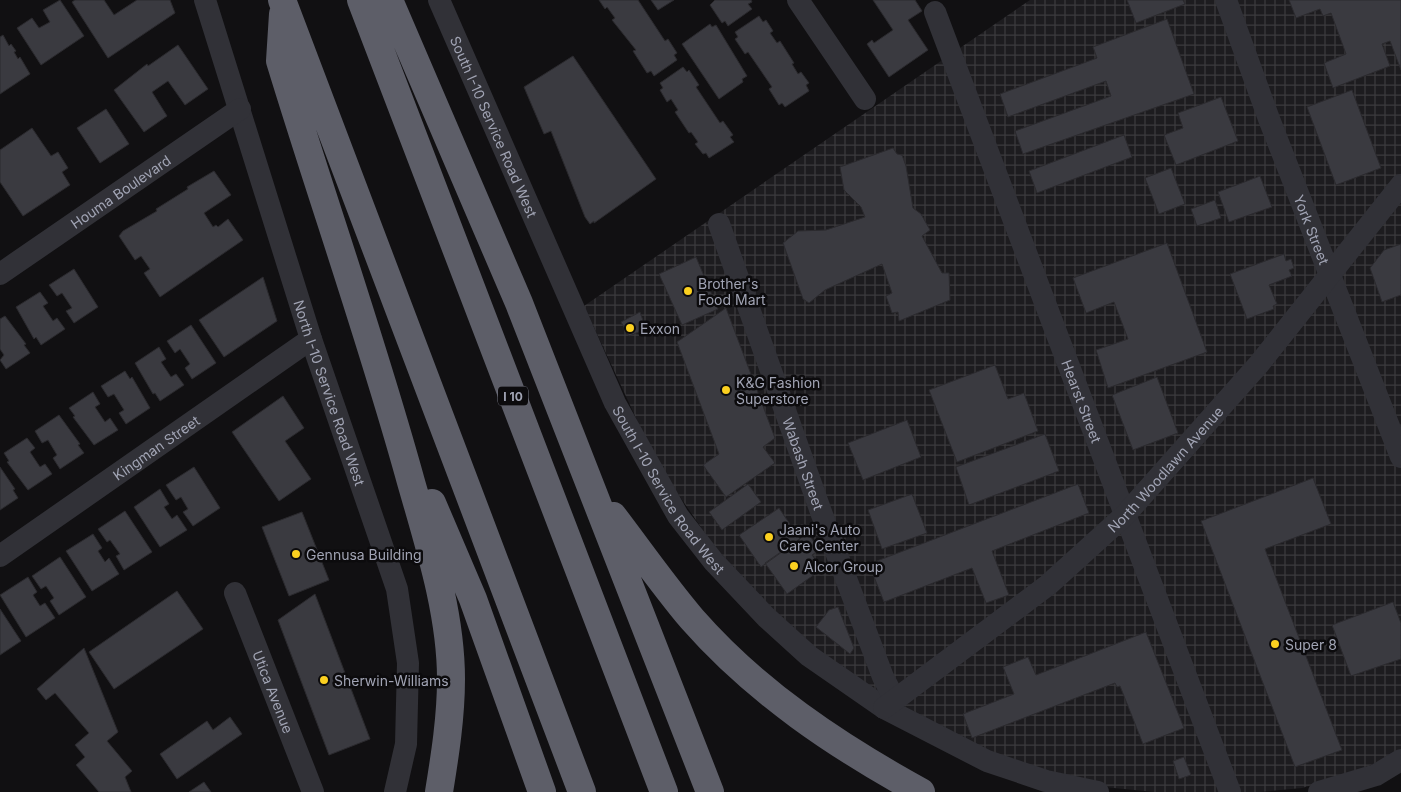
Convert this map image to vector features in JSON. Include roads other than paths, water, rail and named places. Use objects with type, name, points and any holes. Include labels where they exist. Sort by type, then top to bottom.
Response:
[{"type":"highway","name":"I 10","points":[[362,0],[664,792]]},
{"type":"highway","points":[[389,0],[519,303],[710,792]]},
{"type":"highway","points":[[282,2],[280,61],[392,409],[429,548],[448,638],[451,687],[448,741],[439,792]]},
{"type":"highway","points":[[282,2],[582,792]]},
{"type":"highway","points":[[392,409],[473,599],[542,792]]},
{"type":"highway","points":[[594,491],[692,619],[744,671],[798,716],[865,761],[921,792]]},
{"type":"street","name":"North I-10 Service Road West","points":[[205,0],[311,339],[397,589],[408,662],[406,744],[395,792]]},
{"type":"street","name":"South I-10 Service Road West","points":[[439,0],[615,402],[678,516],[714,562],[773,623],[809,656],[987,761],[1046,781],[1098,792]]},
{"type":"street","points":[[798,0],[865,99]]},
{"type":"street","name":"York Street","points":[[1226,0],[1269,119],[1401,457]]},
{"type":"street","name":"Hearst Street","points":[[935,12],[1230,792]]},
{"type":"street","name":"Houma Boulevard","points":[[0,274],[240,109]]},
{"type":"street","name":"North Woodlawn Avenue","points":[[890,704],[1048,585],[1125,515],[1258,364],[1401,185]]},
{"type":"street","name":"Wabash Street","points":[[719,224],[821,512],[883,676],[890,704]]},
{"type":"street","name":"Kingman Street","points":[[0,556],[311,339]]},
{"type":"street","name":"Utica Avenue","points":[[235,592],[313,792]]},
{"type":"street","points":[[1319,792],[1376,775],[1401,760]]},
{"type":"place","name":"Brother's Food Mart","points":[[688,291]]},
{"type":"place","name":"Exxon","points":[[630,328]]},
{"type":"place","name":"K&G Fashion Superstore","points":[[726,390]]},
{"type":"place","name":"Jaani's Auto Care Center","points":[[769,537]]},
{"type":"place","name":"Gennusa Building","points":[[296,554]]},
{"type":"place","name":"Alcor Group","points":[[794,566]]},
{"type":"place","name":"Super 8","points":[[1275,644]]},
{"type":"place","name":"Sherwin-Williams","points":[[324,680]]}]
